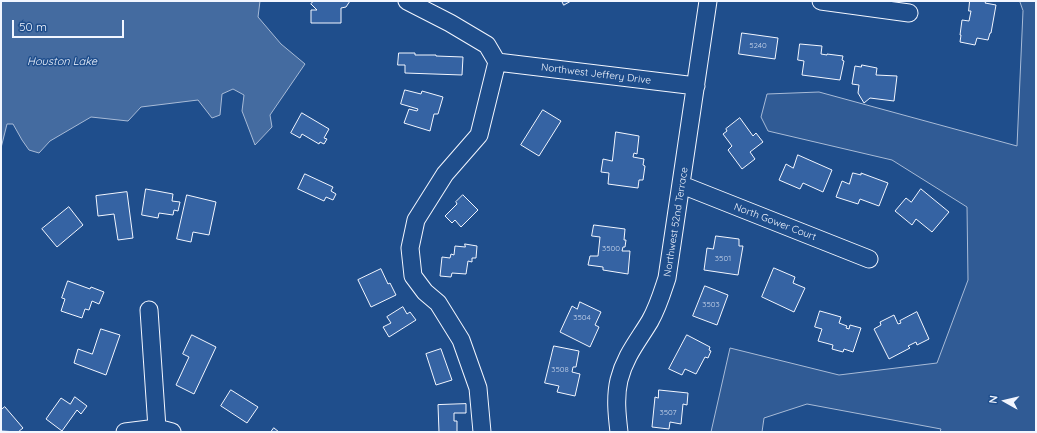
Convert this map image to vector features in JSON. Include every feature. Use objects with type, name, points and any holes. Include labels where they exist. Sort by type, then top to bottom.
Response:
[{"type":"street","points":[[407,1],[450,22],[487,45],[497,62],[479,135],[445,174],[416,220],[410,248],[413,276],[425,292],[438,303],[461,340],[478,388],[482,432]]},
{"type":"street","name":"Northwest 52nd Terrace","points":[[619,432],[617,410],[619,382],[624,364],[660,301],[667,278],[682,185],[708,1]]},
{"type":"street","points":[[821,1],[909,14]]},
{"type":"street","name":"Northwest Jeffery Drive","points":[[497,62],[696,86]]},
{"type":"street","name":"North Gower Court","points":[[682,185],[869,259]]},
{"type":"street","points":[[126,432],[164,430],[149,310]]},
{"type":"shaded area","points":[[1020,1],[1036,1],[1036,432],[940,432],[941,429],[807,404],[764,418],[762,432],[711,432],[730,348],[839,375],[937,363],[968,280],[967,207],[892,160],[768,131],[761,117],[767,94],[819,92],[1017,146],[1023,11]]},
{"type":"water","name":"Houston Lake","points":[[1,1],[260,1],[258,17],[281,44],[305,64],[270,115],[272,127],[255,145],[242,111],[244,95],[233,89],[222,94],[220,115],[212,118],[198,100],[141,107],[128,121],[91,117],[50,141],[39,153],[29,150],[13,124],[7,124],[1,148]]},
{"type":"building","points":[[314,1],[350,1],[346,7],[341,8],[341,23],[311,23],[311,10],[317,10],[311,4]]},
{"type":"building","points":[[562,1],[571,1],[564,5]]},
{"type":"building","points":[[970,1],[986,1],[985,3],[996,5],[991,33],[988,40],[977,38],[975,45],[960,42],[962,20],[969,21],[971,11],[969,11]]},
{"type":"building","points":[[742,33],[778,38],[775,59],[739,54]]},
{"type":"building","points":[[800,44],[822,46],[821,54],[843,56],[842,60],[844,61],[840,80],[802,75],[804,61],[798,60]]},
{"type":"building","points":[[399,53],[463,57],[462,75],[405,73],[405,65],[398,65]]},
{"type":"building","points":[[862,65],[877,68],[876,75],[897,76],[894,101],[870,98],[864,103],[858,93],[859,85],[852,84],[855,66],[861,67]]},
{"type":"building","points":[[405,90],[421,94],[422,91],[443,97],[438,114],[434,114],[430,131],[404,123],[409,109],[417,111],[418,109],[401,104]]},
{"type":"building","points":[[543,110],[561,121],[539,156],[521,145]]},
{"type":"building","points":[[302,113],[329,129],[324,138],[327,139],[324,144],[320,142],[319,144],[302,134],[300,138],[291,133]]},
{"type":"building","points":[[740,118],[753,136],[756,133],[763,142],[750,152],[755,159],[742,169],[728,150],[732,146],[723,134],[727,131],[726,129]]},
{"type":"building","points":[[616,132],[639,136],[637,154],[634,153],[633,157],[644,159],[643,165],[645,166],[643,180],[639,180],[638,188],[608,184],[609,173],[601,172],[603,159],[612,161]]},
{"type":"building","points":[[798,155],[832,170],[823,192],[803,183],[800,189],[779,180],[786,164],[793,168]]},
{"type":"building","points":[[853,173],[861,175],[861,173],[888,183],[879,206],[860,199],[858,204],[836,197],[842,181],[849,184]]},
{"type":"building","points":[[305,174],[333,187],[331,191],[336,194],[333,200],[326,197],[324,201],[298,189]]},
{"type":"building","points":[[146,189],[173,194],[172,201],[180,202],[178,211],[174,210],[173,215],[159,213],[158,218],[142,215]]},
{"type":"building","points":[[921,189],[949,212],[932,232],[916,219],[912,225],[895,211],[906,198],[911,202]]},
{"type":"building","points":[[127,192],[133,238],[118,240],[114,214],[98,216],[96,196]]},
{"type":"building","points":[[187,195],[216,202],[209,235],[193,232],[191,242],[177,239]]},
{"type":"building","points":[[463,195],[478,210],[461,227],[455,220],[452,223],[445,216],[457,204],[456,202]]},
{"type":"building","points":[[69,207],[83,225],[57,247],[42,229]]},
{"type":"building","points":[[594,225],[625,229],[624,240],[626,240],[625,247],[623,247],[622,251],[630,251],[628,274],[603,270],[603,267],[588,265],[590,256],[598,256],[600,237],[592,236]]},
{"type":"building","points":[[716,236],[739,239],[739,246],[743,246],[738,275],[704,270],[707,248],[713,249]]},
{"type":"building","points":[[465,244],[477,246],[476,258],[472,258],[472,262],[468,261],[466,274],[452,273],[451,277],[440,276],[442,257],[450,258],[451,254],[454,255],[455,246],[465,247]]},
{"type":"building","points":[[774,268],[795,277],[793,283],[805,288],[794,312],[762,297]]},
{"type":"building","points":[[381,269],[388,284],[390,283],[396,295],[371,307],[358,280]]},
{"type":"building","points":[[68,281],[90,289],[91,287],[104,292],[99,304],[92,301],[89,310],[85,309],[82,318],[61,311],[65,299],[62,298]]},
{"type":"building","points":[[705,286],[728,295],[717,325],[693,316]]},
{"type":"building","points":[[580,302],[601,312],[595,325],[599,327],[590,347],[560,332],[572,306],[577,309]]},
{"type":"building","points":[[403,307],[407,314],[410,312],[416,320],[389,337],[383,327],[391,323],[387,317]]},
{"type":"building","points":[[820,311],[841,317],[839,323],[847,326],[846,328],[849,329],[850,325],[861,328],[853,352],[844,349],[843,352],[832,349],[833,345],[818,341],[822,329],[815,327]]},
{"type":"building","points":[[917,312],[929,339],[917,345],[916,342],[908,346],[910,348],[889,359],[874,329],[881,325],[880,322],[894,315],[898,324],[901,323],[900,321]]},
{"type":"building","points":[[101,329],[120,335],[106,375],[74,363],[78,349],[92,354]]},
{"type":"building","points":[[192,335],[216,347],[194,394],[176,385],[189,357],[183,354]]},
{"type":"building","points":[[687,335],[710,347],[709,350],[711,351],[708,358],[705,357],[696,374],[685,369],[682,375],[669,369]]},
{"type":"building","points":[[554,346],[579,351],[576,367],[573,367],[572,372],[580,374],[575,396],[557,392],[559,386],[545,383]]},
{"type":"building","points":[[441,349],[452,380],[436,385],[426,354]]},
{"type":"building","points":[[231,390],[258,407],[247,423],[221,406]]},
{"type":"building","points":[[659,390],[688,393],[687,405],[683,404],[681,424],[670,422],[669,429],[652,427],[655,397],[658,398]]},
{"type":"building","points":[[75,397],[87,406],[81,414],[77,410],[62,431],[46,419],[61,398],[70,404]]},
{"type":"building","points":[[466,404],[466,413],[454,413],[454,421],[457,421],[457,432],[439,432],[438,405]]},
{"type":"building","points":[[5,407],[23,428],[18,432],[1,431],[1,410]]},
{"type":"building","points":[[274,428],[279,432],[271,432]]}]
